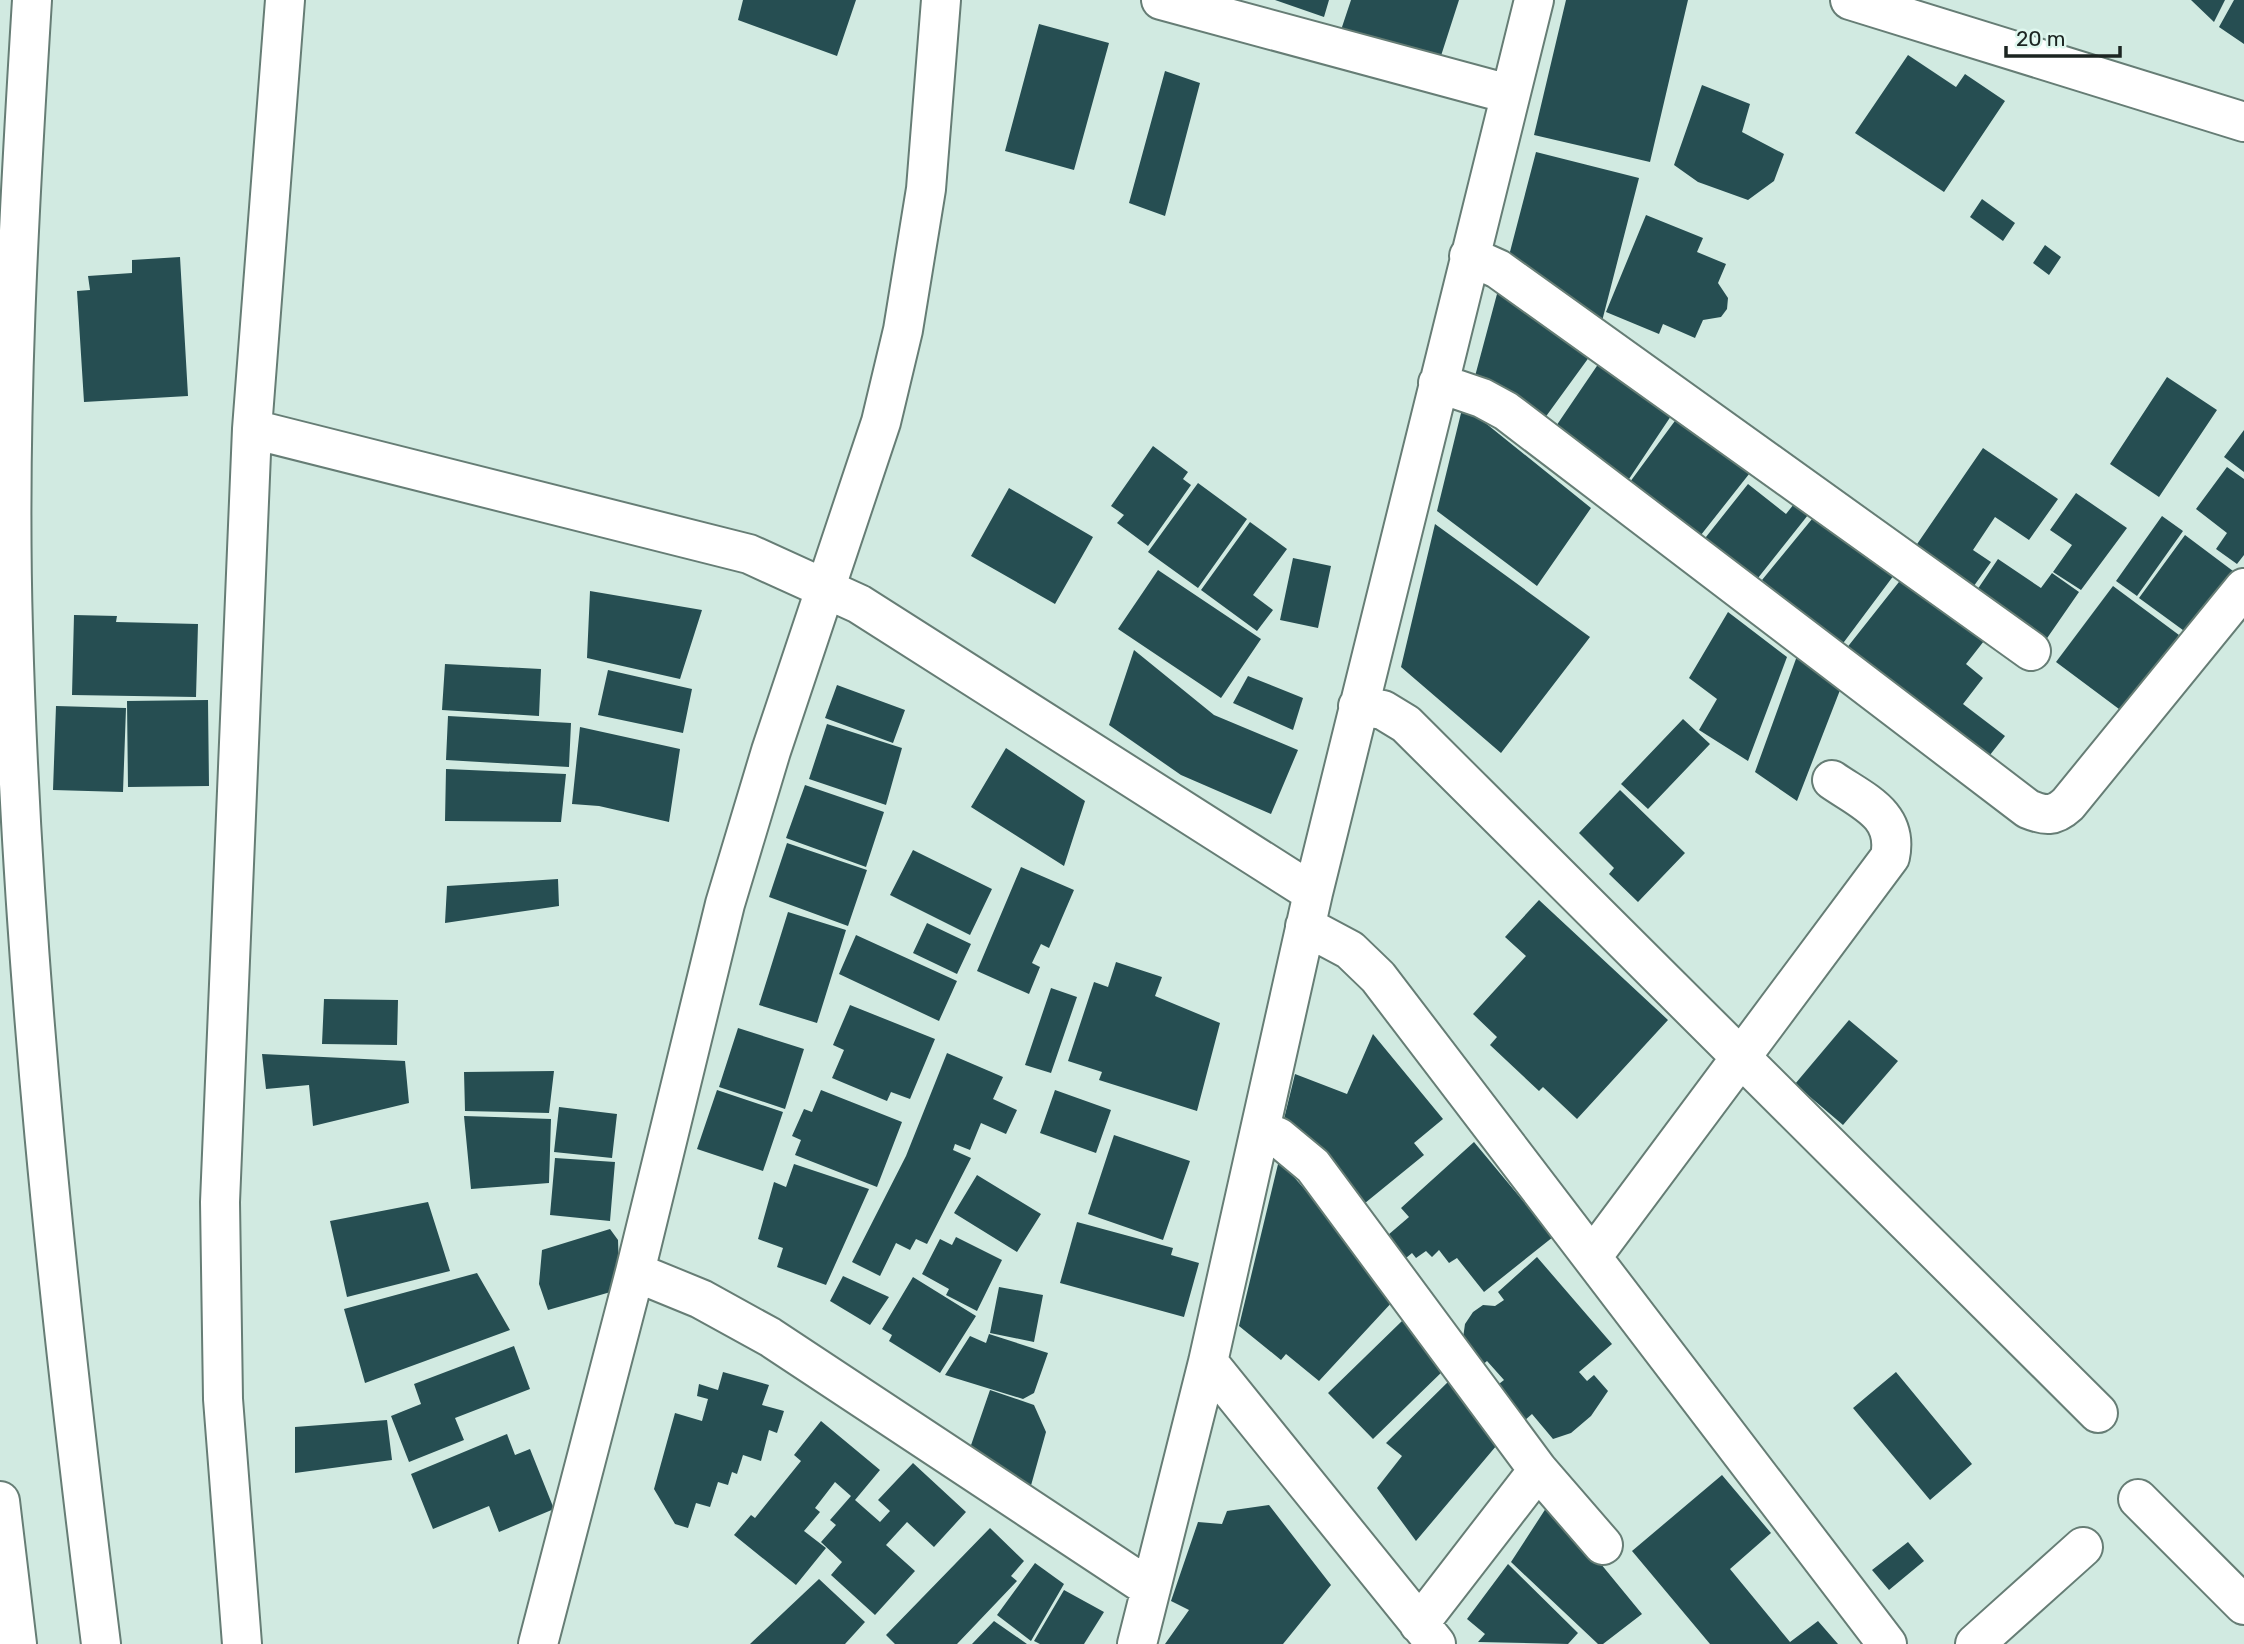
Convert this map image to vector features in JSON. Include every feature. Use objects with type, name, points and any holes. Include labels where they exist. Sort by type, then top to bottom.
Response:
[{"type":"street","points":[[32,0],[14,316],[11,458],[18,767],[26,908],[48,1159],[101,1644]]},
{"type":"street","points":[[243,1644],[223,1399],[220,1202],[252,429],[285,0]]},
{"type":"street","points":[[538,1644],[635,1272],[725,904],[771,751],[881,422],[903,330],[926,189],[940,0]]},
{"type":"street","points":[[1161,0],[1509,94]]},
{"type":"street","points":[[1137,1644],[1208,1362],[1309,909],[1358,706],[1534,0]]},
{"type":"street","points":[[1850,0],[2244,122]]},
{"type":"street","points":[[1469,256],[1498,269],[2031,651]]},
{"type":"street","points":[[1438,383],[1482,398],[1506,411],[2028,809],[2044,816],[2058,813],[2068,804],[2244,588]]},
{"type":"street","points":[[252,429],[749,554],[825,587],[859,604],[1309,909],[1378,976],[1887,1644]]},
{"type":"street","points":[[1358,706],[1382,710],[1406,724],[2098,1412]]},
{"type":"street","points":[[1592,1257],[1890,857],[1892,831],[1886,820],[1832,780]]},
{"type":"street","points":[[1261,1130],[1278,1137],[1313,1166],[1538,1470],[1603,1545]]},
{"type":"street","points":[[635,1272],[701,1299],[770,1337],[1151,1589]]},
{"type":"street","points":[[1208,1362],[1427,1634],[1538,1470]]},
{"type":"street","points":[[2138,1499],[2244,1605]]},
{"type":"street","points":[[0,1501],[17,1644]]},
{"type":"street","points":[[1975,1644],[2083,1547]]},
{"type":"building","points":[[743,0],[856,0],[837,56],[738,20]]},
{"type":"building","points":[[1275,0],[1329,0],[1324,17]]},
{"type":"building","points":[[1351,0],[1459,0],[1439,62],[1341,30]]},
{"type":"building","points":[[1566,0],[1688,0],[1650,162],[1534,135]]},
{"type":"building","points":[[2191,0],[2225,0],[2214,22]]},
{"type":"building","points":[[2234,0],[2244,0],[2244,44],[2219,27]]},
{"type":"building","points":[[1039,24],[1109,43],[1074,170],[1005,151]]},
{"type":"building","points":[[1908,55],[1956,87],[1965,74],[2005,101],[1944,192],[1855,133]]},
{"type":"building","points":[[1165,71],[1200,83],[1165,216],[1129,203]]},
{"type":"building","points":[[1702,85],[1750,104],[1742,132],[1784,154],[1774,181],[1748,200],[1698,182],[1674,165]]},
{"type":"building","points":[[1536,152],[1639,178],[1600,329],[1505,271]]},
{"type":"building","points":[[1982,199],[2015,223],[2003,241],[1970,217]]},
{"type":"building","points":[[1646,215],[1703,238],[1697,252],[1726,264],[1718,283],[1728,298],[1727,309],[1721,317],[1703,320],[1695,338],[1663,324],[1659,334],[1606,312]]},
{"type":"building","points":[[2045,245],[2061,257],[2049,275],[2033,263]]},
{"type":"building","points":[[180,257],[188,396],[84,402],[77,291],[90,290],[88,276],[132,273],[132,260]]},
{"type":"building","points":[[1501,279],[1595,349],[1539,426],[1474,380]]},
{"type":"building","points":[[1603,357],[1677,407],[1625,485],[1550,435]]},
{"type":"building","points":[[2167,377],[2217,410],[2159,497],[2110,464]]},
{"type":"building","points":[[1463,405],[1591,508],[1537,586],[1437,511]]},
{"type":"building","points":[[1680,414],[1753,469],[1697,540],[1627,486]]},
{"type":"building","points":[[2244,430],[2244,472],[2224,457]]},
{"type":"building","points":[[1153,446],[1188,472],[1183,479],[1191,485],[1148,546],[1117,523],[1124,515],[1111,506]]},
{"type":"building","points":[[1983,448],[2058,499],[2029,540],[1995,517],[1973,550],[1991,562],[1971,590],[1913,550]]},
{"type":"building","points":[[2227,467],[2244,479],[2244,555],[2237,564],[2216,549],[2227,533],[2196,509]]},
{"type":"building","points":[[1198,483],[1247,519],[1198,588],[1148,552]]},
{"type":"building","points":[[1748,484],[1786,514],[1798,499],[1812,510],[1754,583],[1702,542]]},
{"type":"building","points":[[1009,488],[1093,537],[1055,604],[971,556]]},
{"type":"building","points":[[2076,493],[2127,528],[2081,590],[2053,572],[2072,545],[2050,530]]},
{"type":"building","points":[[1821,508],[1903,563],[1841,646],[1762,580]]},
{"type":"building","points":[[2162,516],[2183,531],[2137,596],[2116,581]]},
{"type":"building","points":[[1250,522],[1287,549],[1253,595],[1273,610],[1257,631],[1201,590]]},
{"type":"building","points":[[1435,524],[1590,637],[1501,753],[1401,667]]},
{"type":"building","points":[[2185,535],[2233,571],[2187,633],[2139,598]]},
{"type":"building","points":[[1293,558],[1331,566],[1318,628],[1280,620]]},
{"type":"building","points":[[1998,559],[2041,588],[2052,573],[2079,592],[2043,644],[1973,596]]},
{"type":"building","points":[[1910,568],[1991,632],[1966,664],[1983,678],[1963,704],[2005,736],[1982,765],[1842,654]]},
{"type":"building","points":[[1158,570],[1261,639],[1221,698],[1118,629]]},
{"type":"building","points":[[2113,586],[2179,635],[2123,712],[2056,662]]},
{"type":"building","points":[[590,591],[702,610],[680,679],[587,658]]},
{"type":"building","points":[[1728,612],[1787,657],[1748,761],[1699,730],[1717,699],[1689,678]]},
{"type":"building","points":[[74,615],[117,616],[116,622],[198,624],[196,697],[72,695]]},
{"type":"building","points":[[1134,650],[1214,715],[1298,750],[1271,814],[1181,775],[1109,725]]},
{"type":"building","points":[[1797,656],[1842,685],[1797,801],[1755,772]]},
{"type":"building","points":[[445,664],[541,669],[539,716],[442,710]]},
{"type":"building","points":[[608,670],[692,689],[683,733],[598,715]]},
{"type":"building","points":[[1248,676],[1303,698],[1293,730],[1233,703]]},
{"type":"building","points":[[837,685],[905,710],[893,743],[825,718]]},
{"type":"building","points":[[208,700],[209,786],[128,787],[127,701]]},
{"type":"building","points":[[56,706],[126,708],[123,792],[53,790]]},
{"type":"building","points":[[448,716],[571,723],[569,767],[446,760]]},
{"type":"building","points":[[1683,719],[1710,744],[1648,809],[1621,784]]},
{"type":"building","points":[[827,724],[902,748],[886,805],[809,779]]},
{"type":"building","points":[[580,727],[680,749],[669,822],[599,806],[572,804]]},
{"type":"building","points":[[1006,748],[1085,801],[1064,866],[971,807]]},
{"type":"building","points":[[446,769],[566,774],[561,822],[445,821]]},
{"type":"building","points":[[805,785],[884,812],[866,867],[786,838]]},
{"type":"building","points":[[1620,790],[1685,853],[1638,902],[1609,874],[1614,868],[1579,833]]},
{"type":"building","points":[[787,843],[867,870],[848,926],[769,897]]},
{"type":"building","points":[[913,850],[992,889],[970,935],[890,895]]},
{"type":"building","points":[[1021,867],[1074,890],[1049,948],[1041,944],[1032,963],[1040,967],[1029,994],[977,971]]},
{"type":"building","points":[[558,879],[559,906],[445,923],[447,886]]},
{"type":"building","points":[[1539,900],[1668,1020],[1577,1119],[1543,1087],[1539,1091],[1490,1045],[1497,1037],[1473,1014],[1526,956],[1505,937]]},
{"type":"building","points":[[788,912],[846,930],[817,1023],[759,1005]]},
{"type":"building","points":[[927,923],[971,944],[957,974],[913,953]]},
{"type":"building","points":[[856,935],[957,981],[939,1021],[839,974]]},
{"type":"building","points":[[1116,962],[1162,977],[1155,996],[1220,1023],[1197,1111],[1099,1080],[1102,1072],[1068,1061],[1094,982],[1108,987]]},
{"type":"building","points":[[1051,988],[1077,997],[1051,1073],[1025,1065]]},
{"type":"building","points":[[324,999],[398,1000],[397,1045],[322,1044]]},
{"type":"building","points":[[850,1005],[935,1039],[910,1099],[891,1092],[887,1101],[832,1078],[844,1050],[833,1045]]},
{"type":"building","points":[[1849,1020],[1898,1061],[1843,1125],[1795,1084]]},
{"type":"building","points":[[738,1028],[804,1049],[785,1109],[719,1087]]},
{"type":"building","points":[[1373,1034],[1443,1119],[1414,1143],[1424,1155],[1354,1212],[1284,1119],[1295,1074],[1347,1094]]},
{"type":"building","points":[[947,1053],[1003,1077],[993,1099],[1017,1110],[1006,1134],[981,1123],[970,1150],[955,1144],[953,1150],[971,1158],[927,1244],[916,1239],[910,1250],[896,1243],[880,1276],[852,1262],[906,1156]]},
{"type":"building","points":[[262,1054],[405,1061],[409,1103],[313,1126],[309,1085],[266,1089]]},
{"type":"building","points":[[554,1071],[549,1113],[465,1111],[464,1072]]},
{"type":"building","points":[[717,1090],[783,1112],[763,1171],[697,1149]]},
{"type":"building","points":[[821,1090],[902,1122],[877,1187],[795,1155],[801,1140],[792,1136],[804,1109],[812,1112]]},
{"type":"building","points":[[1055,1090],[1111,1110],[1096,1153],[1040,1133]]},
{"type":"building","points":[[559,1107],[617,1114],[612,1158],[554,1152]]},
{"type":"building","points":[[464,1116],[551,1119],[549,1183],[471,1189]]},
{"type":"building","points":[[1114,1135],[1190,1161],[1163,1240],[1088,1214]]},
{"type":"building","points":[[1474,1142],[1553,1237],[1484,1292],[1457,1258],[1449,1263],[1439,1250],[1432,1257],[1426,1251],[1416,1258],[1412,1253],[1406,1258],[1388,1235],[1409,1217],[1401,1208]]},
{"type":"building","points":[[555,1158],[615,1162],[610,1221],[550,1215]]},
{"type":"building","points":[[1279,1160],[1365,1258],[1394,1300],[1319,1381],[1286,1354],[1281,1360],[1239,1326]]},
{"type":"building","points":[[794,1164],[869,1189],[826,1285],[777,1267],[783,1248],[758,1239],[774,1182],[786,1187]]},
{"type":"building","points":[[977,1175],[1041,1214],[1017,1252],[954,1213]]},
{"type":"building","points":[[428,1202],[450,1271],[347,1297],[330,1221]]},
{"type":"building","points":[[1077,1222],[1173,1248],[1171,1255],[1199,1263],[1184,1317],[1060,1283]]},
{"type":"building","points":[[610,1229],[618,1240],[619,1272],[614,1291],[548,1310],[539,1284],[542,1250]]},
{"type":"building","points":[[956,1237],[1002,1260],[977,1311],[946,1295],[949,1289],[922,1274],[940,1239],[952,1245]]},
{"type":"building","points":[[1537,1257],[1612,1344],[1579,1372],[1587,1381],[1594,1375],[1608,1391],[1591,1416],[1571,1433],[1553,1439],[1532,1414],[1524,1421],[1495,1387],[1504,1380],[1487,1361],[1480,1367],[1463,1338],[1465,1324],[1473,1312],[1483,1305],[1495,1306],[1504,1300],[1498,1292]]},
{"type":"building","points":[[477,1273],[510,1330],[365,1383],[344,1309]]},
{"type":"building","points":[[843,1276],[889,1297],[870,1325],[830,1301]]},
{"type":"building","points":[[913,1277],[976,1316],[940,1373],[889,1341],[892,1335],[882,1329]]},
{"type":"building","points":[[999,1287],[1043,1295],[1034,1342],[990,1333]]},
{"type":"building","points":[[1402,1321],[1447,1367],[1373,1439],[1328,1393]]},
{"type":"building","points":[[989,1334],[1048,1353],[1034,1393],[1023,1399],[945,1375],[970,1336],[986,1343]]},
{"type":"building","points":[[514,1346],[530,1389],[455,1418],[464,1440],[409,1462],[391,1416],[421,1404],[414,1384]]},
{"type":"building","points":[[723,1372],[769,1385],[762,1405],[784,1411],[777,1433],[769,1430],[761,1461],[743,1455],[737,1474],[732,1472],[728,1485],[718,1482],[710,1507],[696,1503],[688,1528],[675,1524],[654,1489],[675,1413],[702,1421],[708,1399],[697,1396],[699,1384],[718,1390]]},
{"type":"building","points":[[1896,1372],[1972,1464],[1930,1500],[1853,1408]]},
{"type":"building","points":[[1453,1377],[1502,1439],[1416,1541],[1377,1488],[1402,1456],[1386,1443]]},
{"type":"building","points":[[990,1390],[1034,1405],[1046,1432],[1030,1489],[982,1473],[988,1458],[969,1451]]},
{"type":"building","points":[[387,1420],[392,1460],[295,1473],[295,1427]]},
{"type":"building","points":[[821,1421],[880,1470],[855,1500],[880,1522],[890,1511],[878,1500],[913,1463],[966,1512],[934,1547],[907,1522],[886,1545],[915,1571],[875,1615],[831,1575],[842,1562],[821,1542],[836,1525],[830,1520],[851,1496],[835,1482],[815,1508],[820,1512],[804,1531],[826,1548],[796,1585],[734,1535],[751,1515],[755,1518],[801,1461],[794,1455]]},
{"type":"building","points":[[507,1434],[515,1455],[530,1449],[554,1509],[499,1532],[489,1506],[433,1529],[411,1474]]},
{"type":"building","points":[[1722,1475],[1771,1533],[1730,1569],[1790,1642],[1818,1621],[1838,1644],[1710,1644],[1632,1551]]},
{"type":"building","points":[[1550,1502],[1642,1614],[1603,1644],[1598,1644],[1511,1562]]},
{"type":"building","points":[[1269,1505],[1331,1585],[1283,1644],[1165,1644],[1189,1610],[1171,1601],[1198,1522],[1222,1524],[1227,1511]]},
{"type":"building","points":[[990,1528],[1024,1561],[1011,1576],[1017,1581],[957,1644],[895,1644],[886,1635]]},
{"type":"building","points":[[1908,1542],[1924,1561],[1889,1590],[1872,1570]]},
{"type":"building","points":[[1035,1563],[1064,1584],[1031,1641],[997,1615]]},
{"type":"building","points":[[1508,1564],[1578,1633],[1568,1644],[1478,1642],[1485,1634],[1467,1619]]},
{"type":"building","points":[[819,1579],[865,1622],[845,1644],[750,1644]]},
{"type":"building","points":[[1064,1590],[1104,1612],[1084,1644],[1040,1644],[1034,1641]]},
{"type":"building","points":[[994,1621],[1027,1644],[972,1644]]}]
